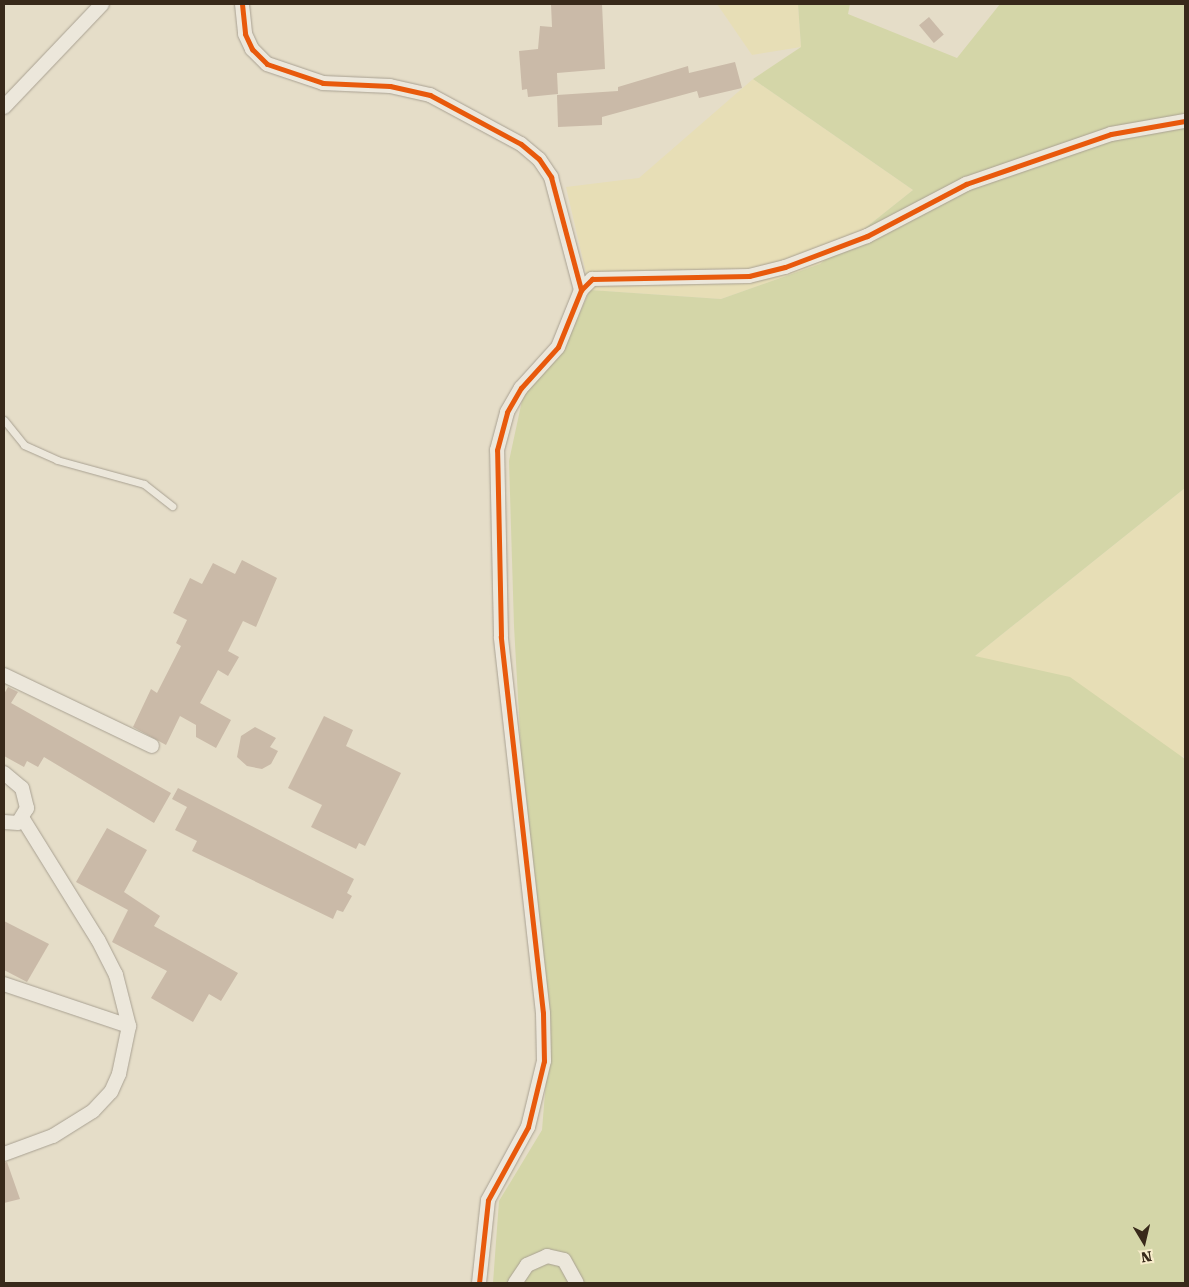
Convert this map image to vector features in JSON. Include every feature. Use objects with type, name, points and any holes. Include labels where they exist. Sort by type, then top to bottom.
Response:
[{"type":"street","points":[[4,107],[102,4]]},
{"type":"street","points":[[242,4],[245,34],[252,49],[267,64],[324,84],[390,86],[430,95],[498,131],[539,158],[551,177],[581,290]]},
{"type":"street","points":[[479,1283],[488,1200],[528,1128],[544,1061],[543,1013],[501,636],[497,450],[514,400],[558,347],[581,290],[586,283],[602,277],[749,276],[785,267],[866,236],[966,184],[1111,134],[1185,120]]},
{"type":"street","points":[[4,675],[152,746]]},
{"type":"street","points":[[4,774],[22,788],[27,808],[23,819]]},
{"type":"street","points":[[4,822],[23,819]]},
{"type":"street","points":[[4,1154],[54,1136],[93,1111],[112,1092],[119,1074],[128,1026],[116,975],[98,940],[23,819]]},
{"type":"street","points":[[4,984],[128,1026]]},
{"type":"street","points":[[515,1283],[533,1260],[547,1256],[564,1260],[577,1283]]},
{"type":"lane","points":[[4,420],[24,444],[57,460],[144,484],[172,506]]},
{"type":"shaded area","points":[[717,4],[798,4],[801,47],[752,55]]},
{"type":"shaded area","points":[[753,79],[913,190],[820,264],[721,299],[590,290],[566,187],[639,178]]},
{"type":"shaded area","points":[[1185,488],[1185,756],[1178,757],[975,656]]},
{"type":"green space","points":[[798,4],[850,4],[848,14],[957,58],[1000,4],[1185,4],[1185,488],[975,656],[1070,677],[1185,759],[1185,1283],[493,1283],[499,1201],[542,1130],[548,1056],[524,805],[514,626],[509,461],[523,396],[563,351],[590,290],[721,299],[820,264],[913,190],[753,79],[801,47]]},
{"type":"building","points":[[551,4],[602,4],[605,69],[557,73],[558,94],[528,97],[527,89],[522,90],[519,51],[538,49],[540,26],[552,27]]},
{"type":"building","points":[[929,17],[944,35],[934,43],[919,25]]},
{"type":"building","points":[[735,62],[742,88],[699,98],[697,91],[602,117],[602,125],[558,127],[557,95],[618,91],[618,87],[688,66],[689,73]]},
{"type":"building","points":[[242,560],[277,578],[256,627],[243,621],[228,651],[239,657],[228,676],[218,670],[200,703],[231,720],[216,748],[196,737],[196,725],[180,716],[166,745],[133,727],[151,689],[157,693],[181,646],[176,643],[187,620],[173,613],[190,578],[202,584],[213,563],[235,574]]},
{"type":"building","points":[[8,687],[18,692],[11,703],[171,793],[154,823],[44,757],[38,767],[27,761],[24,767],[4,756],[4,694]]},
{"type":"building","points":[[324,716],[353,730],[346,746],[401,773],[365,846],[359,843],[356,849],[311,827],[322,805],[288,788]]},
{"type":"building","points":[[255,727],[276,738],[270,747],[278,751],[271,764],[262,769],[247,766],[237,757],[241,736]]},
{"type":"building","points":[[178,788],[354,879],[347,893],[352,896],[343,912],[337,910],[333,919],[192,851],[197,841],[175,830],[187,807],[172,799]]},
{"type":"building","points":[[107,828],[147,850],[124,892],[160,916],[154,926],[238,973],[221,1001],[209,994],[193,1022],[151,998],[167,971],[112,942],[128,910],[76,882]]},
{"type":"building","points":[[4,921],[49,944],[27,982],[4,970]]},
{"type":"building","points":[[7,1162],[20,1199],[4,1203],[4,1163]]},
{"type":"cycle path","points":[[242,4],[245,34],[252,49],[267,64],[323,83],[390,86],[430,95],[521,144],[539,159],[551,177],[581,290]]},
{"type":"cycle path","points":[[479,1283],[488,1200],[528,1127],[544,1061],[543,1013],[501,636],[497,450],[507,412],[521,388],[558,347],[581,290],[592,279],[749,276],[785,267],[867,236],[966,184],[1111,134],[1185,121]]}]
